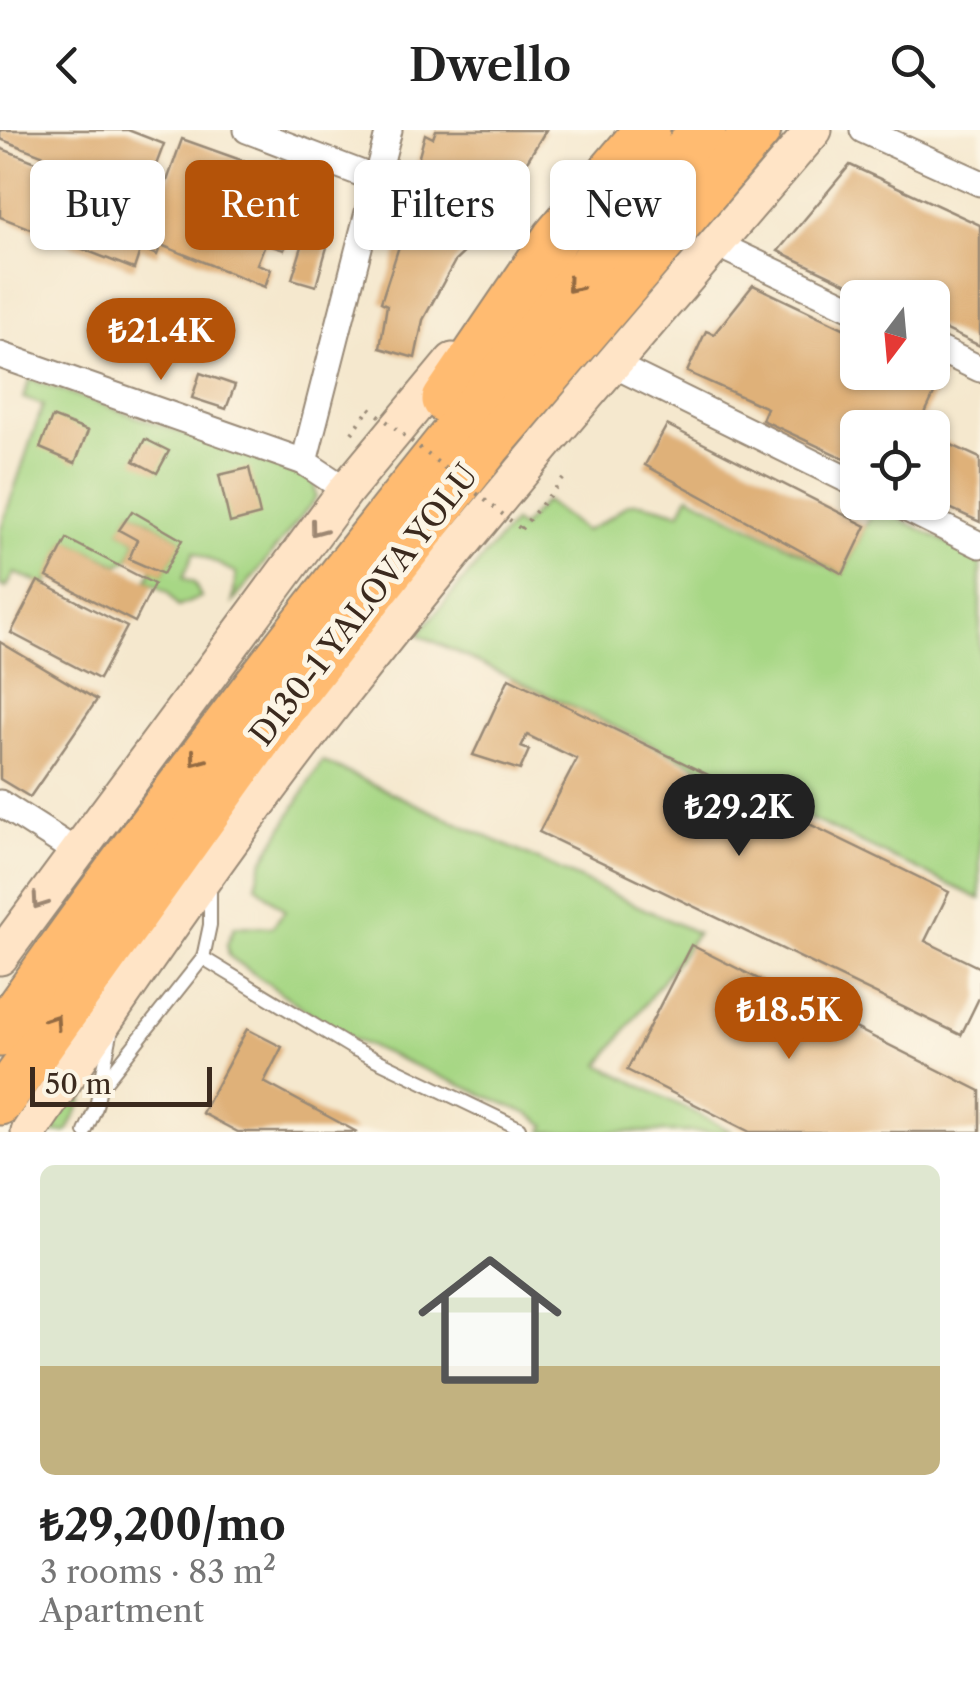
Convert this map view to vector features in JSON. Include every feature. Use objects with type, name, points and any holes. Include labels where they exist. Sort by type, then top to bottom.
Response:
[{"type":"highway","points":[[621,160],[647,130]]},
{"type":"highway","points":[[238,704],[454,429],[703,130]]},
{"type":"highway","name":"D130-1 YALOVA YOLU","points":[[0,1102],[273,720],[488,446],[758,130]]},
{"type":"highway","points":[[488,446],[788,130]]},
{"type":"highway","points":[[0,1034],[238,704],[550,246]]},
{"type":"street","points":[[247,130],[354,171]]},
{"type":"street","points":[[381,160],[389,130]]},
{"type":"street","points":[[29,1132],[210,872],[366,663],[612,364],[814,130]]},
{"type":"street","points":[[863,130],[980,184]]},
{"type":"street","points":[[0,956],[346,490],[550,244]]},
{"type":"street","points":[[716,244],[840,303]]},
{"type":"street","points":[[304,462],[358,250]]},
{"type":"street","points":[[0,355],[304,462],[346,490]]},
{"type":"street","points":[[950,355],[980,369]]},
{"type":"street","points":[[612,364],[840,476]]},
{"type":"street","points":[[929,520],[980,546]]},
{"type":"street","points":[[0,803],[75,851]]},
{"type":"lane","points":[[101,1087],[202,958],[210,925],[210,872]]},
{"type":"lane","points":[[202,958],[352,1048],[518,1128],[516,1132]]},
{"type":"lane","points":[[85,1132],[101,1087],[116,1004]]},
{"type":"path","points":[[370,408],[521,529],[564,478]]},
{"type":"green space","points":[[30,379],[301,475],[314,482],[316,498],[233,602],[236,573],[194,552],[183,578],[194,583],[201,597],[178,607],[168,592],[147,580],[153,568],[163,573],[181,540],[132,511],[120,530],[137,540],[129,559],[119,565],[67,540],[48,577],[48,586],[15,573],[6,588],[0,585],[0,531],[43,405],[23,398]]},
{"type":"green space","points":[[689,495],[843,574],[868,520],[902,520],[980,560],[980,899],[418,634],[513,523],[521,528],[545,501],[584,531],[632,503],[680,513]]},
{"type":"green space","points":[[322,761],[697,933],[600,1065],[733,1132],[542,1132],[546,1125],[529,1114],[338,1033],[229,956],[227,944],[235,926],[272,927],[285,911],[256,885],[262,863]]},
{"type":"green space","points":[[73,1096],[83,1100],[67,1132],[49,1132]]},
{"type":"building","points":[[0,130],[128,130],[164,144],[158,160],[54,160],[0,139]]},
{"type":"building","points":[[436,130],[546,130],[528,160],[418,160],[425,134],[433,138]]},
{"type":"building","points":[[182,139],[241,160],[185,160],[185,250],[263,250],[257,264],[271,269],[265,287],[165,247],[165,187]]},
{"type":"building","points":[[0,148],[31,160],[30,229],[0,217]]},
{"type":"building","points":[[850,165],[980,225],[980,346],[950,332],[950,280],[840,280],[778,251]]},
{"type":"building","points":[[85,250],[140,250],[134,269]]},
{"type":"building","points":[[301,250],[326,250],[316,286],[292,279]]},
{"type":"building","points":[[398,250],[467,250],[455,261],[423,320],[415,358],[380,348],[387,305],[381,302]]},
{"type":"building","points":[[753,285],[840,326],[840,390],[936,390],[926,410],[840,410],[840,457],[762,420],[767,408],[687,372],[706,331],[714,334]]},
{"type":"building","points":[[200,373],[235,385],[226,409],[192,398]]},
{"type":"building","points":[[52,417],[88,431],[75,463],[40,448]]},
{"type":"building","points":[[667,425],[840,513],[840,520],[854,520],[866,526],[843,574],[645,465]]},
{"type":"building","points":[[145,439],[169,451],[157,473],[134,461]]},
{"type":"building","points":[[950,444],[980,458],[980,522],[950,508]]},
{"type":"building","points":[[249,468],[260,515],[230,523],[219,475]]},
{"type":"building","points":[[132,511],[182,540],[163,574],[129,559],[137,540],[119,530]]},
{"type":"building","points":[[67,539],[154,584],[135,622],[47,577]]},
{"type":"building","points":[[38,581],[127,627],[99,679],[11,633]]},
{"type":"building","points":[[0,642],[97,700],[30,797],[0,779]]},
{"type":"building","points":[[509,678],[949,892],[925,941],[980,968],[980,996],[961,1035],[539,832],[577,759],[527,735],[521,747],[529,750],[520,770],[473,755]]},
{"type":"building","points":[[691,945],[980,1091],[980,1132],[750,1132],[627,1070]]},
{"type":"building","points":[[247,1029],[282,1047],[264,1082],[357,1132],[238,1132],[202,1113]]}]
